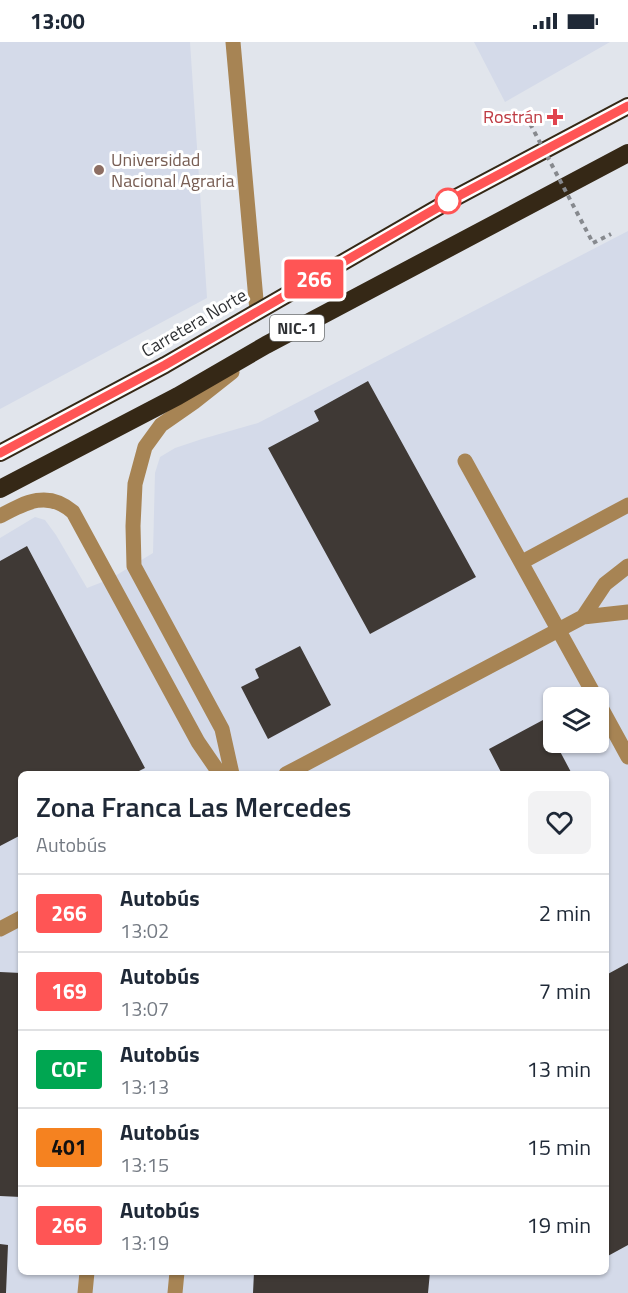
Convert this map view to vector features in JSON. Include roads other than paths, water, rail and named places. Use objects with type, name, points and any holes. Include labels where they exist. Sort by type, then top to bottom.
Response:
[{"type":"highway","name":"Carretera Norte","points":[[0,453],[165,365],[449,201],[628,106]]},
{"type":"highway","name":"NIC-1","points":[[0,489],[178,396],[266,345],[628,153]]},
{"type":"street","points":[[233,42],[257,311]]},
{"type":"street","points":[[231,771],[222,729],[134,566],[135,484],[145,447],[161,425],[266,345]]},
{"type":"street","points":[[465,461],[590,687]]},
{"type":"street","points":[[0,516],[22,504],[44,499],[63,503],[73,512],[198,742],[218,771]]},
{"type":"street","points":[[522,562],[628,505]]},
{"type":"street","points":[[583,617],[605,585],[628,566]]},
{"type":"street","points":[[292,771],[559,628],[583,617],[628,612]]},
{"type":"street","points":[[609,722],[628,757]]},
{"type":"street","points":[[0,929],[18,920]]},
{"type":"street","points":[[85,1293],[87,1275]]},
{"type":"street","points":[[176,1293],[177,1275]]},
{"type":"place","name":"Rostrán","points":[[555,117]]},
{"type":"place","name":"Universidad Nacional Agraria","points":[[99,170]]}]
